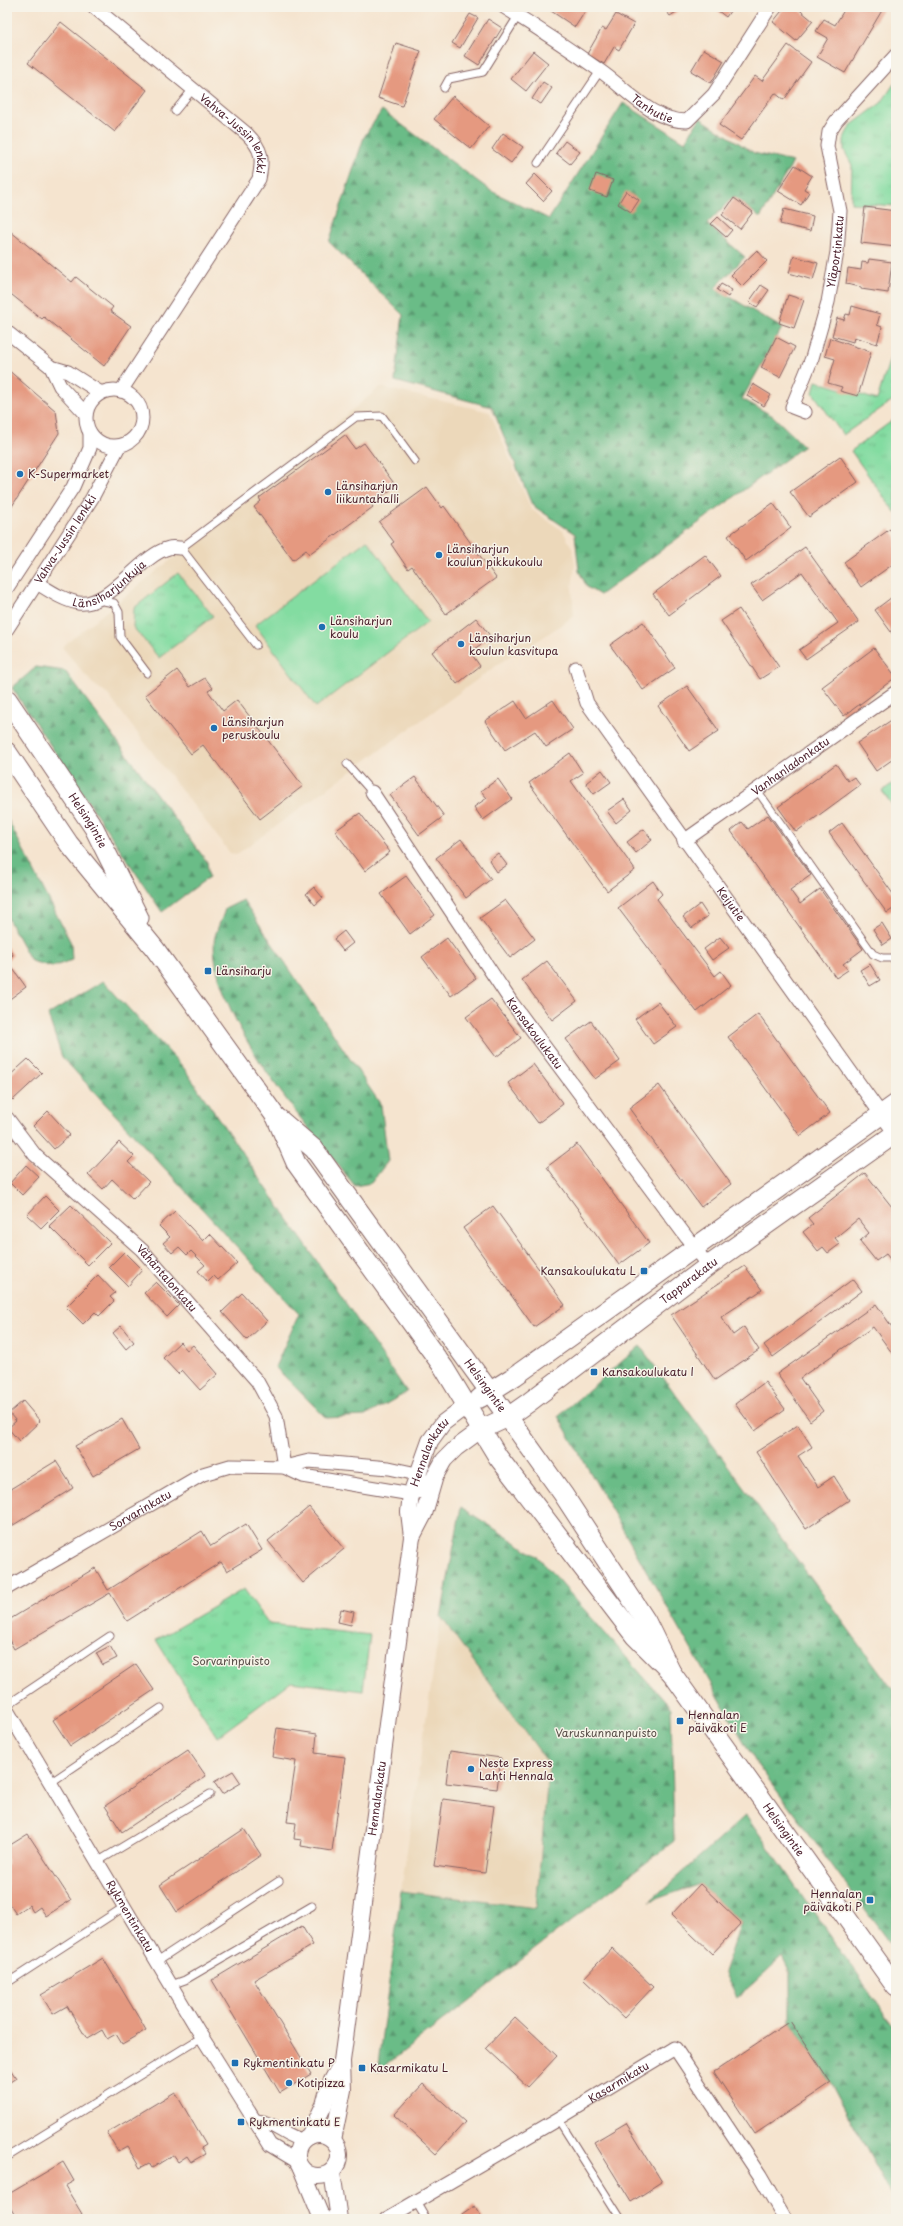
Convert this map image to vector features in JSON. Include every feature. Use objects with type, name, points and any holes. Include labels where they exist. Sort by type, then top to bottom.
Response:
[{"type":"main road","name":"Helsingintie","points":[[7,699],[94,828],[155,949]]},
{"type":"main road","name":"Helsingintie","points":[[7,752],[69,844],[155,949],[276,1117],[296,1163],[444,1368],[498,1457],[635,1636],[671,1672]]},
{"type":"main road","name":"Tapparakatu","points":[[490,1392],[889,1110]]},
{"type":"main road","name":"Helsingintie","points":[[276,1117],[314,1148],[563,1494],[646,1622],[671,1672],[896,1987]]},
{"type":"main road","name":"Tapparakatu","points":[[482,1429],[508,1417],[708,1266],[896,1134]]},
{"type":"main road","name":"Hennalankatu","points":[[467,1405],[490,1392]]},
{"type":"street","name":"Vahva-Jussin lenkki","points":[[94,7],[252,140],[257,146],[263,162],[258,179],[121,391]]},
{"type":"street","name":"Tanhutie","points":[[504,7],[521,12],[649,109],[673,121],[687,121],[714,94],[770,7]]},
{"type":"street","name":"Yläportinkatu","points":[[805,412],[792,407],[812,358],[828,302],[837,252],[840,211],[827,146],[829,132],[836,121],[896,55]]},
{"type":"street","points":[[7,332],[51,367],[68,372],[89,387],[102,393]]},
{"type":"street","points":[[51,367],[60,386],[86,414]]},
{"type":"street","points":[[115,390],[121,391],[128,394],[137,403],[140,409],[140,429],[132,440],[119,446],[113,446],[99,442],[90,433],[87,427],[86,414],[91,401],[102,393],[115,390]]},
{"type":"street","name":"Vahva-Jussin lenkki","points":[[7,588],[73,487],[90,448],[90,433]]},
{"type":"street","name":"Vahva-Jussin lenkki","points":[[7,630],[92,498],[119,446]]},
{"type":"street","name":"Länsiharjunkuja","points":[[37,583],[65,600],[80,604],[98,600],[154,556],[168,548],[181,548]]},
{"type":"street","name":"Keijutie","points":[[576,668],[587,703],[684,841],[889,1110],[896,1134]]},
{"type":"street","name":"Vanhanladonkatu","points":[[684,841],[896,692]]},
{"type":"street","name":"Kansakoulukatu","points":[[372,792],[512,1004],[708,1266]]},
{"type":"street","name":"Vähäntalonkatu","points":[[7,1118],[35,1155],[142,1250],[257,1381],[276,1416],[284,1466]]},
{"type":"street","name":"Hennalankatu","points":[[333,2140],[343,2090],[342,2061],[412,1537],[408,1512],[411,1494],[430,1441],[443,1423],[467,1405]]},
{"type":"street","name":"Hennalankatu","points":[[412,1537],[424,1514],[431,1488],[444,1460],[456,1448],[482,1429]]},
{"type":"street","name":"Sorvarinkatu","points":[[7,1588],[203,1474],[230,1466],[284,1466],[309,1461],[389,1468],[417,1474]]},
{"type":"street","name":"Sorvarinkatu","points":[[284,1466],[303,1476],[411,1494],[431,1488]]},
{"type":"street","points":[[417,1474],[431,1488]]},
{"type":"street","name":"Rykmentinkatu","points":[[7,1710],[202,2038],[257,2121],[270,2145],[299,2165]]},
{"type":"street","name":"Kasarmikatu","points":[[386,2219],[558,2119],[675,2048],[760,2176],[785,2219]]},
{"type":"street","name":"Hennalankatu","points":[[306,2138],[324,2105],[329,2086],[342,2061]]},
{"type":"street","points":[[257,2121],[267,2121],[294,2139],[306,2138],[321,2134],[333,2140],[338,2146],[339,2160],[332,2172],[319,2177],[306,2173],[299,2165]]},
{"type":"street","points":[[306,2138],[298,2148],[299,2165],[320,2214],[325,2219]]},
{"type":"street","points":[[332,2172],[339,2219]]},
{"type":"lane","points":[[444,88],[449,79],[482,72],[521,12]]},
{"type":"lane","points":[[538,163],[600,71]]},
{"type":"lane","points":[[174,111],[193,89]]},
{"type":"lane","points":[[256,645],[181,548],[356,417],[382,416],[415,461]]},
{"type":"lane","points":[[98,600],[114,603],[119,612],[120,637],[147,673]]},
{"type":"lane","points":[[346,764],[372,792]]},
{"type":"lane","points":[[757,790],[873,954],[882,958],[896,958]]},
{"type":"lane","points":[[7,1705],[110,1636]]},
{"type":"lane","points":[[50,1783],[161,1708]]},
{"type":"lane","points":[[97,1862],[210,1794]]},
{"type":"lane","points":[[156,1961],[279,1881]]},
{"type":"lane","points":[[170,1985],[186,1980],[312,1906]]},
{"type":"lane","points":[[7,1983],[124,1907]]},
{"type":"lane","points":[[7,2157],[202,2038]]},
{"type":"lane","points":[[558,2119],[621,2219]]},
{"type":"lane","points":[[416,2202],[426,2219]]},
{"type":"shaded area","name":"Länsiharjun koulu","points":[[380,387],[490,412],[531,509],[563,531],[572,548],[575,564],[572,589],[574,616],[517,655],[511,655],[237,854],[230,853],[108,695],[92,683],[62,647],[198,538]]},
{"type":"shaded area","points":[[441,1617],[549,1764],[536,1908],[401,1891]]},
{"type":"green space","points":[[896,81],[896,206],[851,203],[852,165],[844,150],[844,138],[850,126],[881,103]]},
{"type":"green space","points":[[623,103],[685,142],[700,118],[754,153],[793,162],[760,218],[734,196],[707,224],[745,257],[715,288],[782,328],[742,399],[773,416],[804,446],[600,595],[587,587],[579,571],[575,534],[532,505],[492,407],[395,381],[403,315],[329,242],[364,137],[382,110],[491,191],[549,219]]},
{"type":"green space","points":[[896,339],[896,398],[843,435],[813,393],[816,381],[877,400]]},
{"type":"green space","points":[[896,418],[896,514],[851,451]]},
{"type":"green space","points":[[367,540],[428,622],[316,707],[255,625]]},
{"type":"green space","points":[[178,573],[213,616],[159,658],[133,627],[134,608]]},
{"type":"green space","points":[[36,667],[65,671],[207,862],[209,877],[162,912],[12,688]]},
{"type":"green space","points":[[896,781],[896,810],[882,791]]},
{"type":"green space","points":[[7,818],[71,943],[72,960],[52,967],[31,961],[7,917]]},
{"type":"green space","points":[[243,900],[381,1105],[388,1161],[371,1183],[355,1186],[313,1134],[267,1072],[246,1040],[230,1007],[218,975],[214,940],[225,909]]},
{"type":"green space","points":[[103,981],[183,1067],[407,1392],[365,1416],[326,1418],[275,1367],[299,1314],[62,1057],[48,1015]]},
{"type":"green space","points":[[640,1346],[896,1694],[896,1952],[755,1761],[558,1416]]},
{"type":"green space","name":"Varuskunnanpuisto","points":[[461,1507],[538,1557],[671,1708],[674,1841],[377,2072],[401,1891],[536,1908],[549,1764],[441,1617]]},
{"type":"green space","name":"Sorvarinpuisto","points":[[244,1589],[269,1624],[370,1635],[363,1691],[291,1682],[217,1737],[156,1640]]},
{"type":"green space","points":[[746,1815],[896,2030],[896,2204],[831,2083],[790,2021],[790,1973],[782,1957],[737,1998],[724,1972],[741,1923],[700,1884],[650,1901]]},
{"type":"building","points":[[549,7],[588,7],[575,27],[548,9]]},
{"type":"building","points":[[663,7],[684,7],[670,16]]},
{"type":"building","points":[[713,7],[733,7],[726,17]]},
{"type":"building","points":[[785,7],[796,7],[813,21],[796,41],[773,22]]},
{"type":"building","points":[[846,7],[884,7],[845,73],[817,57],[828,38],[816,31],[824,19],[835,25]]},
{"type":"building","points":[[470,14],[478,18],[460,48],[452,43]]},
{"type":"building","points":[[616,14],[634,24],[619,50],[614,47],[604,64],[587,54],[602,28],[606,30]]},
{"type":"building","points":[[488,19],[502,28],[479,65],[465,56]]},
{"type":"building","points":[[61,22],[147,90],[115,132],[28,63]]},
{"type":"building","points":[[396,43],[421,51],[402,106],[378,98]]},
{"type":"building","points":[[788,45],[811,62],[784,100],[775,93],[741,140],[719,125],[755,76],[762,81]]},
{"type":"building","points":[[704,49],[724,61],[711,83],[691,71]]},
{"type":"building","points":[[533,51],[548,63],[526,91],[511,79]]},
{"type":"building","points":[[543,82],[552,88],[541,104],[532,99]]},
{"type":"building","points":[[453,96],[489,126],[471,149],[434,119]]},
{"type":"building","points":[[503,133],[523,147],[511,163],[492,149]]},
{"type":"building","points":[[565,141],[580,152],[570,164],[556,153]]},
{"type":"building","points":[[795,165],[812,176],[804,189],[809,192],[801,205],[778,191]]},
{"type":"building","points":[[535,174],[552,191],[543,201],[526,184]]},
{"type":"building","points":[[596,174],[613,180],[607,197],[590,191]]},
{"type":"building","points":[[626,191],[639,200],[631,212],[618,204]]},
{"type":"building","points":[[734,198],[753,212],[740,229],[722,215]]},
{"type":"building","points":[[865,207],[896,211],[896,247],[861,243]]},
{"type":"building","points":[[784,209],[813,216],[810,231],[780,224]]},
{"type":"building","points":[[718,217],[732,230],[726,237],[711,224]]},
{"type":"building","points":[[10,231],[72,282],[76,277],[113,307],[110,311],[131,326],[104,366],[44,317],[42,319],[7,291],[7,236]]},
{"type":"building","points":[[757,250],[767,261],[742,286],[731,275]]},
{"type":"building","points":[[794,256],[818,263],[813,280],[789,273]]},
{"type":"building","points":[[869,259],[892,262],[888,293],[861,289],[861,287],[846,284],[848,268],[861,270],[862,262],[868,263]]},
{"type":"building","points":[[721,284],[732,290],[728,297],[717,290]]},
{"type":"building","points":[[761,285],[769,290],[757,307],[749,302]]},
{"type":"building","points":[[788,295],[804,300],[794,328],[779,323]]},
{"type":"building","points":[[852,306],[880,314],[877,325],[882,327],[877,344],[854,337],[853,342],[832,336],[837,318],[844,320],[846,314],[850,315]]},
{"type":"building","points":[[776,337],[795,347],[780,377],[761,368]]},
{"type":"building","points":[[830,338],[871,352],[858,396],[840,391],[842,387],[828,383],[835,359],[825,356]]},
{"type":"building","name":"K-Supermarket","points":[[7,369],[56,411],[59,433],[7,514]]},
{"type":"building","points":[[753,384],[771,395],[764,406],[747,396]]},
{"type":"building","name":"Länsiharjun liikuntahalli","points":[[345,435],[355,449],[364,443],[396,486],[371,504],[373,507],[309,554],[306,550],[293,560],[254,507],[261,501],[259,498]]},
{"type":"building","points":[[840,456],[858,482],[809,517],[790,492]]},
{"type":"building","name":"Länsiharjun koulun pikkukoulu","points":[[427,487],[442,508],[444,506],[496,578],[446,614],[412,566],[408,569],[391,544],[394,542],[379,522]]},
{"type":"building","points":[[773,503],[791,528],[746,561],[728,536]]},
{"type":"building","points":[[890,529],[896,537],[896,562],[861,587],[844,562]]},
{"type":"building","points":[[805,547],[859,622],[806,659],[799,650],[838,623],[802,572],[762,600],[751,585]]},
{"type":"building","points":[[705,555],[721,576],[669,615],[653,594]]},
{"type":"building","points":[[896,594],[896,635],[894,636],[875,610]]},
{"type":"building","points":[[739,609],[779,667],[760,679],[721,621]]},
{"type":"building","name":"Länsiharjun koulun kasvitupa","points":[[476,618],[491,637],[470,652],[480,666],[457,684],[432,652]]},
{"type":"building","points":[[643,622],[675,668],[643,690],[610,645]]},
{"type":"building","points":[[874,648],[896,677],[844,716],[822,687]]},
{"type":"building","name":"Länsiharjun peruskoulu","points":[[177,670],[190,687],[205,678],[213,688],[208,691],[223,711],[237,700],[303,786],[260,819],[203,745],[191,754],[145,695]]},
{"type":"building","points":[[687,686],[719,731],[689,751],[658,706]]},
{"type":"building","points":[[553,700],[573,729],[546,747],[535,731],[505,750],[485,721],[515,701],[526,718]]},
{"type":"building","points":[[896,717],[896,757],[876,771],[857,743]]},
{"type":"building","points":[[570,753],[583,773],[571,781],[635,870],[607,891],[529,783]]},
{"type":"building","points":[[836,764],[848,781],[854,777],[860,785],[796,832],[778,807]]},
{"type":"building","points":[[602,770],[611,782],[594,794],[586,783]]},
{"type":"building","points":[[415,777],[444,816],[419,835],[390,795]]},
{"type":"building","points":[[498,779],[512,799],[483,820],[474,807],[487,798],[481,791]]},
{"type":"building","points":[[624,799],[632,810],[616,823],[607,811]]},
{"type":"building","points":[[360,813],[390,852],[365,871],[335,831]]},
{"type":"building","points":[[768,815],[811,875],[790,890],[800,904],[820,889],[863,949],[843,964],[848,970],[836,978],[731,831],[742,822],[748,829]]},
{"type":"building","points":[[842,823],[896,898],[896,907],[887,913],[829,833]]},
{"type":"building","points":[[644,829],[652,840],[636,853],[627,842]]},
{"type":"building","points":[[461,839],[491,879],[466,898],[436,858]]},
{"type":"building","points":[[498,853],[507,865],[497,872],[489,860]]},
{"type":"building","points":[[406,876],[435,915],[410,934],[381,894]]},
{"type":"building","points":[[653,881],[662,894],[657,899],[715,976],[721,971],[731,985],[697,1012],[618,908]]},
{"type":"building","points":[[314,887],[323,898],[315,905],[306,894]]},
{"type":"building","points":[[505,900],[535,939],[510,958],[480,918]]},
{"type":"building","points":[[700,904],[708,916],[692,928],[683,917]]},
{"type":"building","points":[[882,923],[892,939],[883,945],[873,929]]},
{"type":"building","points":[[344,931],[353,943],[343,951],[334,939]]},
{"type":"building","points":[[720,937],[729,948],[712,960],[704,949]]},
{"type":"building","points":[[447,938],[476,978],[451,996],[422,957]]},
{"type":"building","points":[[7,947],[13,955],[7,960]]},
{"type":"building","points":[[547,961],[577,1001],[552,1020],[522,980]]},
{"type":"building","points":[[870,964],[880,980],[870,986],[860,970]]},
{"type":"building","points":[[11,966],[26,987],[7,1001],[7,969]]},
{"type":"building","points":[[491,999],[521,1038],[496,1057],[466,1017]]},
{"type":"building","points":[[658,1002],[677,1027],[653,1044],[635,1019]]},
{"type":"building","points":[[758,1014],[830,1113],[800,1136],[728,1037]]},
{"type":"building","points":[[591,1021],[620,1061],[595,1079],[566,1039]]},
{"type":"building","points":[[28,1059],[42,1073],[13,1100],[7,1094],[7,1078]]},
{"type":"building","points":[[533,1064],[563,1104],[538,1123],[508,1083]]},
{"type":"building","points":[[659,1085],[731,1184],[701,1207],[629,1108]]},
{"type":"building","points":[[48,1111],[70,1135],[54,1149],[33,1126]]},
{"type":"building","points":[[7,1130],[15,1138],[7,1145]]},
{"type":"building","points":[[119,1142],[134,1156],[128,1162],[149,1182],[133,1199],[112,1179],[103,1189],[88,1175]]},
{"type":"building","points":[[577,1144],[649,1243],[619,1265],[547,1167]]},
{"type":"building","points":[[26,1165],[39,1177],[22,1195],[10,1183]]},
{"type":"building","points":[[865,1173],[896,1212],[896,1263],[894,1264],[886,1254],[876,1261],[860,1241],[869,1233],[858,1219],[835,1238],[840,1244],[828,1253],[823,1247],[818,1251],[803,1232],[813,1224],[808,1218]]},
{"type":"building","points":[[45,1196],[59,1210],[41,1228],[27,1215]]},
{"type":"building","points":[[71,1205],[110,1243],[88,1265],[49,1226]]},
{"type":"building","points":[[493,1206],[565,1305],[534,1327],[463,1228]]},
{"type":"building","points":[[175,1211],[203,1241],[210,1234],[237,1263],[218,1280],[214,1276],[208,1282],[198,1271],[205,1265],[191,1251],[187,1255],[179,1247],[172,1253],[163,1243],[170,1237],[159,1226]]},
{"type":"building","points":[[124,1252],[142,1270],[128,1286],[109,1267]]},
{"type":"building","points":[[745,1266],[762,1290],[721,1317],[733,1335],[744,1327],[759,1350],[715,1380],[671,1315]]},
{"type":"building","points":[[98,1275],[115,1293],[110,1297],[114,1301],[99,1316],[95,1312],[83,1324],[66,1307]]},
{"type":"building","points":[[853,1279],[862,1291],[773,1357],[764,1345]]},
{"type":"building","points":[[156,1282],[179,1305],[167,1317],[144,1293]]},
{"type":"building","points":[[242,1293],[267,1321],[247,1340],[222,1312]]},
{"type":"building","points":[[876,1304],[896,1333],[896,1356],[895,1357],[873,1327],[800,1378],[823,1411],[810,1421],[777,1374]]},
{"type":"building","points":[[121,1326],[134,1342],[126,1349],[113,1333]]},
{"type":"building","points":[[180,1342],[187,1350],[193,1345],[218,1374],[200,1390],[182,1370],[178,1374],[163,1358]]},
{"type":"building","points":[[765,1382],[785,1409],[755,1431],[735,1404]]},
{"type":"building","points":[[23,1401],[40,1421],[19,1441],[8,1428],[16,1421],[9,1413]]},
{"type":"building","points":[[122,1419],[139,1449],[93,1476],[75,1446]]},
{"type":"building","points":[[798,1425],[812,1447],[798,1456],[818,1487],[834,1476],[849,1500],[806,1529],[756,1452]]},
{"type":"building","points":[[56,1461],[73,1488],[7,1529],[7,1491]]},
{"type":"building","points":[[309,1507],[344,1549],[303,1583],[268,1541]]},
{"type":"building","points":[[246,1524],[262,1550],[227,1571],[221,1562],[127,1621],[110,1593],[14,1649],[7,1636],[7,1621],[95,1568],[108,1590],[202,1531],[211,1546]]},
{"type":"building","points":[[341,1609],[354,1612],[351,1625],[338,1622]]},
{"type":"building","points":[[110,1646],[117,1658],[103,1665],[96,1653]]},
{"type":"building","points":[[136,1664],[154,1690],[70,1746],[53,1720]]},
{"type":"building","points":[[277,1728],[317,1734],[315,1753],[345,1757],[332,1851],[301,1846],[302,1840],[294,1839],[296,1823],[287,1822],[296,1761],[272,1757]]},
{"type":"building","points":[[188,1750],[206,1776],[122,1832],[105,1806]]},
{"type":"building","points":[[450,1751],[501,1758],[497,1789],[446,1783]]},
{"type":"building","points":[[233,1771],[241,1783],[222,1794],[214,1782]]},
{"type":"building","points":[[443,1799],[494,1806],[485,1873],[434,1866]]},
{"type":"building","points":[[244,1829],[261,1855],[177,1912],[160,1885]]},
{"type":"building","points":[[28,1834],[71,1900],[46,1916],[40,1907],[33,1912],[29,1905],[16,1914],[7,1901],[7,1847]]},
{"type":"building","points":[[700,1884],[741,1923],[712,1954],[671,1915]]},
{"type":"building","points":[[302,1926],[313,1945],[254,1980],[311,2074],[280,2093],[212,1980]]},
{"type":"building","points":[[612,1948],[653,1987],[624,2018],[583,1979]]},
{"type":"building","points":[[103,1958],[146,2030],[122,2044],[116,2034],[107,2039],[102,2030],[87,2039],[67,2006],[53,2014],[41,1995]]},
{"type":"building","points":[[515,2017],[557,2056],[528,2087],[486,2048]]},
{"type":"building","points":[[790,2021],[831,2083],[755,2134],[714,2072]]},
{"type":"building","points":[[7,2064],[16,2078],[7,2084]]},
{"type":"building","points":[[423,2084],[465,2122],[436,2154],[394,2115]]},
{"type":"building","points":[[175,2092],[206,2145],[201,2148],[205,2154],[191,2162],[187,2156],[178,2162],[173,2155],[152,2168],[149,2163],[140,2168],[127,2146],[118,2151],[107,2133]]},
{"type":"building","points":[[626,2123],[662,2182],[631,2202],[594,2142]]},
{"type":"building","points":[[63,2162],[74,2181],[65,2186],[82,2214],[77,2217],[78,2219],[17,2219],[7,2202],[7,2195]]},
{"type":"building","points":[[475,2206],[483,2219],[456,2219]]},
{"type":"place","name":"K-Supermarket","points":[[20,474]]},
{"type":"place","name":"Länsiharjun liikuntahalli","points":[[328,492]]},
{"type":"place","name":"Länsiharjun koulun pikkukoulu","points":[[439,555]]},
{"type":"place","name":"Länsiharjun koulu","points":[[322,627]]},
{"type":"place","name":"Länsiharjun koulun kasvitupa","points":[[461,644]]},
{"type":"place","name":"Länsiharjun peruskoulu","points":[[214,728]]},
{"type":"place","name":"Länsiharju","points":[[208,971]]},
{"type":"place","name":"Kansakoulukatu L","points":[[644,1271]]},
{"type":"place","name":"Kansakoulukatu I","points":[[594,1372]]},
{"type":"place","name":"Hennalan päiväkoti E","points":[[680,1721]]},
{"type":"place","name":"Neste Express Lahti Hennala","points":[[471,1769]]},
{"type":"place","name":"Hennalan päiväkoti P","points":[[870,1900]]},
{"type":"place","name":"Rykmentinkatu P","points":[[235,2063]]},
{"type":"place","name":"Kasarmikatu L","points":[[362,2068]]},
{"type":"place","name":"Kotipizza","points":[[289,2083]]},
{"type":"place","name":"Rykmentinkatu E","points":[[241,2122]]}]
